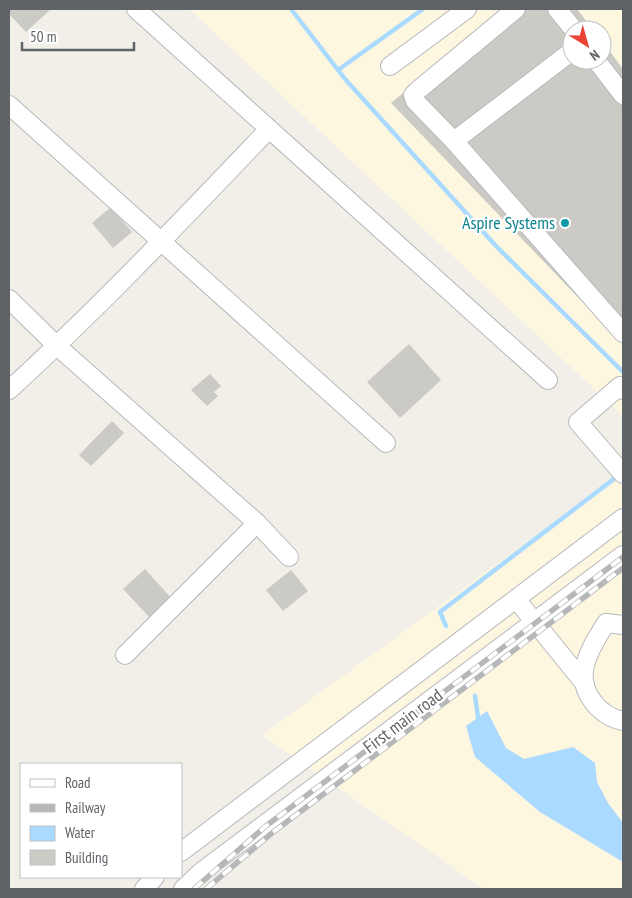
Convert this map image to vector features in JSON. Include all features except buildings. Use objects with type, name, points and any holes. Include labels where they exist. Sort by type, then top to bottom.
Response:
[{"type":"street","points":[[136,9],[548,380]]},
{"type":"street","points":[[390,66],[467,9]]},
{"type":"street","points":[[516,9],[414,95],[415,101],[454,141],[623,333]]},
{"type":"street","points":[[557,9],[566,20]]},
{"type":"street","points":[[454,141],[562,60]]},
{"type":"street","points":[[604,70],[623,95]]},
{"type":"street","points":[[9,104],[386,443]]},
{"type":"street","points":[[9,390],[57,346],[161,242],[269,128]]},
{"type":"street","points":[[9,299],[57,346],[257,523],[289,557]]},
{"type":"street","points":[[623,390],[620,386],[578,422],[623,474]]},
{"type":"street","points":[[182,851],[623,518]]},
{"type":"street","points":[[125,655],[257,523]]},
{"type":"street","name":"First main road","points":[[183,889],[201,872],[534,623],[623,554]]},
{"type":"street","points":[[516,599],[584,684],[590,699],[601,711],[623,721]]},
{"type":"street","points":[[584,684],[584,668],[589,652],[615,624],[623,609]]},
{"type":"street","points":[[144,889],[154,878]]},
{"type":"shaded area","points":[[189,9],[623,9],[623,416]]},
{"type":"shaded area","points":[[623,472],[623,889],[484,889],[262,735]]},
{"type":"water","points":[[487,711],[506,748],[524,759],[573,747],[595,763],[597,782],[608,803],[623,823],[623,862],[540,812],[475,757],[466,726]]},
{"type":"waterway","points":[[291,9],[345,79],[496,246],[623,372]]},
{"type":"waterway","points":[[338,70],[423,9]]},
{"type":"waterway","points":[[446,626],[440,612],[619,475]]},
{"type":"waterway","points":[[475,696],[478,717]]},
{"type":"railway","points":[[194,889],[266,826],[623,557]]},
{"type":"railway","points":[[206,889],[272,833],[623,568]]},
{"type":"place","name":"Aspire Systems","points":[[565,223]]}]
